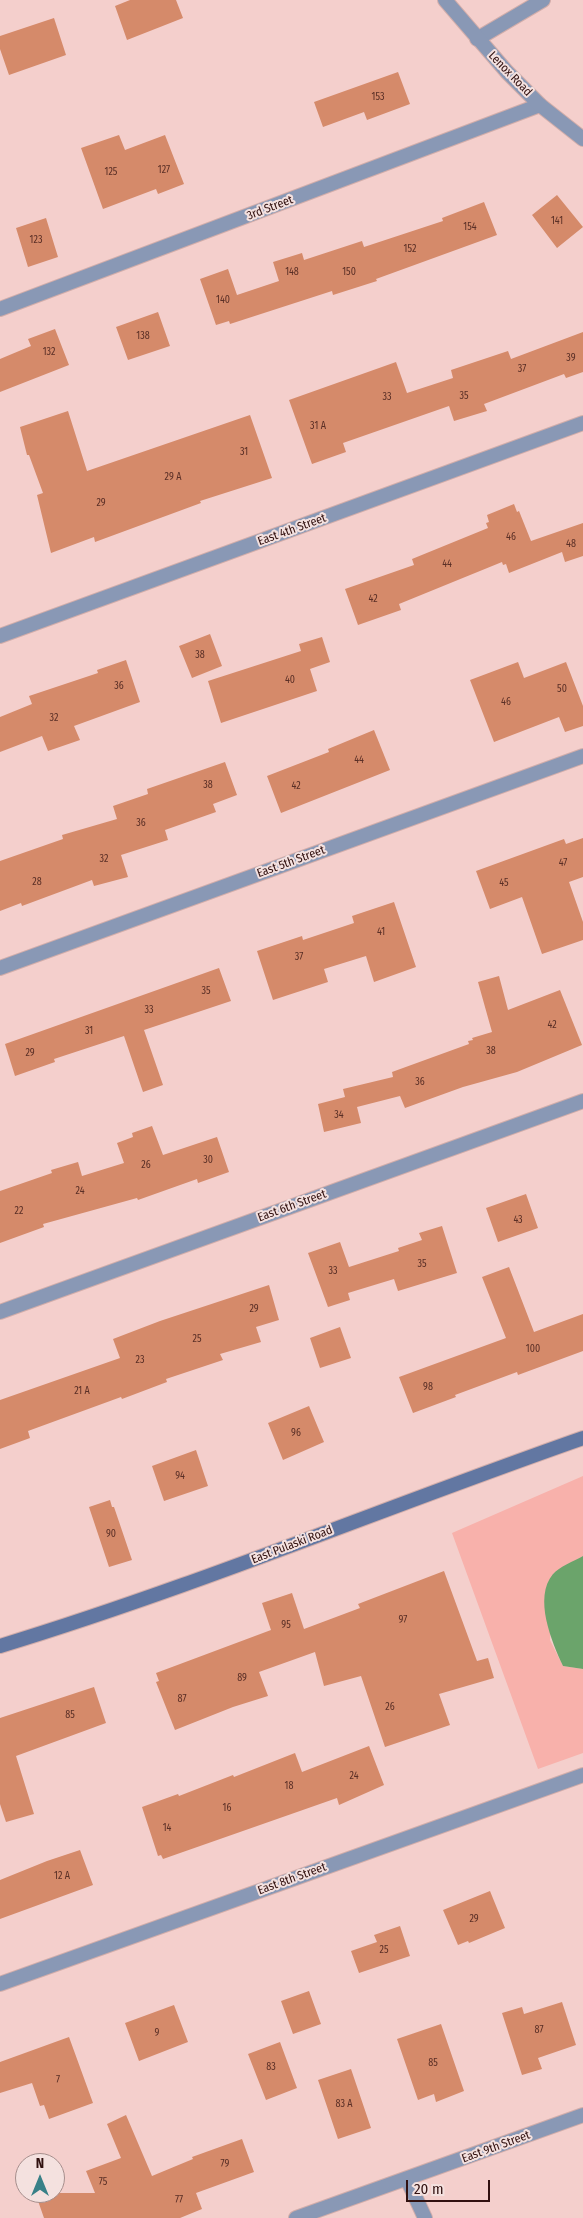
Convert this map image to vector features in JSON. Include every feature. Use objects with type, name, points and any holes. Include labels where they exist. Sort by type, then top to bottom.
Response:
[{"type":"main road","name":"East Pulaski Road","points":[[0,1646],[65,1626],[207,1576],[583,1438]]},
{"type":"street","name":"Lenox Road","points":[[446,0],[477,39],[540,105],[583,139]]},
{"type":"street","points":[[477,39],[544,0]]},
{"type":"street","name":"3rd Street","points":[[0,309],[540,105]]},
{"type":"street","name":"East 4th Street","points":[[0,636],[583,423]]},
{"type":"street","name":"East 5th Street","points":[[0,968],[583,756]]},
{"type":"street","name":"East 6th Street","points":[[0,1312],[583,1101]]},
{"type":"street","name":"East 8th Street","points":[[0,1984],[583,1774]]},
{"type":"street","name":"East 9th Street","points":[[296,2218],[583,2115]]},
{"type":"street","points":[[407,2179],[425,2218]]},
{"type":"shaded area","points":[[583,1476],[583,1556],[553,1574],[550,1640],[563,1666],[583,1669],[583,1753],[538,1769],[452,1533]]},
{"type":"shaded area","points":[[583,1556],[583,1669],[563,1666],[550,1633],[544,1607],[547,1584],[553,1574]]},
{"type":"building","points":[[130,0],[176,0],[183,18],[127,40],[115,6]]},
{"type":"building","points":[[54,18],[66,55],[9,75],[0,49],[0,36]]},
{"type":"building","points":[[398,72],[410,104],[367,120],[364,112],[323,127],[314,102]]},
{"type":"building","points":[[119,135],[125,150],[165,135],[184,184],[158,194],[156,189],[103,209],[81,148]]},
{"type":"building","points":[[557,195],[583,227],[557,248],[532,215]]},
{"type":"building","points":[[484,202],[497,235],[376,279],[377,281],[333,295],[332,291],[230,324],[229,321],[216,325],[200,279],[228,269],[237,295],[279,281],[273,262],[302,253],[304,260],[362,241],[364,247],[443,221],[442,218]]},
{"type":"building","points":[[46,218],[58,257],[28,267],[16,228]]},
{"type":"building","points":[[158,312],[170,346],[128,360],[116,327]]},
{"type":"building","points":[[55,329],[69,365],[0,392],[0,359],[31,346],[28,339]]},
{"type":"building","points":[[583,332],[583,372],[566,378],[564,374],[484,404],[487,411],[454,421],[449,406],[343,443],[346,452],[312,464],[289,400],[396,362],[407,393],[453,378],[451,370],[508,351],[511,359]]},
{"type":"building","points":[[68,411],[87,471],[250,415],[272,478],[200,501],[201,503],[95,542],[94,537],[51,553],[37,495],[43,493],[29,455],[27,455],[20,427]]},
{"type":"building","points":[[514,504],[517,512],[519,511],[531,541],[583,523],[583,556],[565,562],[562,552],[509,573],[506,564],[503,565],[502,562],[399,604],[401,610],[358,625],[345,589],[414,565],[412,559],[488,528],[486,523],[489,522],[487,515]]},
{"type":"building","points":[[210,634],[222,666],[192,678],[179,646]]},
{"type":"building","points":[[322,637],[330,662],[310,669],[317,691],[221,723],[208,681],[301,651],[299,644]]},
{"type":"building","points":[[126,660],[140,702],[74,726],[80,740],[48,751],[42,736],[0,752],[0,717],[32,704],[29,696],[98,673],[97,670]]},
{"type":"building","points":[[518,662],[524,678],[566,662],[583,706],[583,726],[565,732],[559,717],[494,742],[470,680]]},
{"type":"building","points":[[374,730],[390,770],[281,813],[267,776],[329,752],[328,749]]},
{"type":"building","points":[[225,762],[237,795],[213,804],[216,812],[165,830],[168,840],[121,855],[128,877],[94,886],[92,880],[22,906],[21,903],[0,911],[0,861],[63,839],[62,835],[117,819],[113,806],[148,794],[147,789]]},
{"type":"building","points":[[583,838],[583,877],[569,882],[583,922],[583,940],[542,954],[522,897],[490,909],[476,871],[564,839],[566,844]]},
{"type":"building","points":[[394,902],[416,967],[374,982],[366,956],[324,969],[328,982],[273,1000],[257,951],[302,936],[303,940],[354,923],[352,916]]},
{"type":"building","points":[[219,968],[231,1001],[144,1030],[163,1085],[143,1092],[124,1036],[54,1059],[55,1062],[15,1076],[5,1044]]},
{"type":"building","points":[[499,976],[508,1010],[560,990],[582,1045],[517,1072],[463,1087],[405,1108],[400,1096],[357,1107],[361,1123],[324,1132],[318,1104],[345,1097],[343,1089],[393,1077],[392,1072],[469,1044],[468,1041],[473,1040],[472,1038],[492,1032],[478,982]]},
{"type":"building","points":[[152,1126],[163,1155],[217,1137],[229,1172],[198,1183],[197,1179],[138,1200],[137,1198],[43,1224],[44,1227],[0,1243],[0,1191],[52,1173],[51,1170],[78,1162],[82,1176],[124,1163],[117,1143],[133,1137],[132,1133]]},
{"type":"building","points":[[526,1194],[538,1228],[498,1242],[486,1208]]},
{"type":"building","points":[[442,1226],[457,1273],[398,1291],[394,1279],[348,1293],[350,1300],[328,1307],[308,1253],[340,1242],[349,1267],[399,1251],[398,1248],[422,1240],[419,1233]]},
{"type":"building","points":[[509,1267],[534,1332],[583,1314],[583,1351],[518,1375],[517,1372],[413,1413],[399,1377],[506,1338],[482,1277]]},
{"type":"building","points":[[269,1285],[279,1320],[256,1327],[261,1342],[220,1354],[223,1360],[166,1379],[167,1382],[28,1431],[30,1438],[0,1449],[0,1400],[120,1358],[113,1339],[160,1321]]},
{"type":"building","points":[[340,1327],[351,1358],[320,1368],[310,1338]]},
{"type":"building","points":[[309,1406],[324,1442],[283,1460],[268,1423]]},
{"type":"building","points":[[196,1450],[208,1486],[164,1501],[152,1466]]},
{"type":"building","points":[[110,1500],[132,1560],[109,1567],[89,1507]]},
{"type":"building","points":[[444,1571],[477,1661],[488,1658],[494,1678],[439,1694],[450,1725],[385,1747],[361,1676],[324,1686],[315,1652],[259,1672],[268,1696],[233,1707],[175,1730],[156,1682],[159,1681],[156,1673],[271,1630],[262,1603],[292,1593],[304,1629],[360,1608],[358,1604]]},
{"type":"building","points":[[94,1687],[106,1723],[16,1756],[34,1814],[6,1822],[0,1804],[0,1718]]},
{"type":"building","points":[[369,1746],[384,1785],[339,1805],[337,1798],[163,1859],[161,1855],[158,1856],[142,1807],[178,1794],[179,1796],[233,1775],[234,1777],[295,1753],[302,1772]]},
{"type":"building","points":[[80,1850],[93,1885],[0,1919],[0,1880]]},
{"type":"building","points":[[490,1891],[505,1928],[469,1943],[468,1941],[458,1945],[443,1910]]},
{"type":"building","points":[[400,1926],[410,1956],[359,1973],[351,1951],[377,1942],[374,1935]]},
{"type":"building","points":[[309,1991],[321,2024],[293,2034],[281,2001]]},
{"type":"building","points":[[562,2002],[576,2045],[538,2058],[542,2069],[522,2075],[502,2013],[522,2007],[524,2014]]},
{"type":"building","points":[[174,2005],[188,2042],[139,2061],[125,2023]]},
{"type":"building","points":[[441,2024],[464,2091],[436,2102],[434,2094],[418,2100],[397,2039]]},
{"type":"building","points":[[69,2037],[93,2103],[49,2119],[44,2105],[40,2106],[32,2083],[0,2093],[0,2062]]},
{"type":"building","points":[[280,2042],[297,2088],[266,2100],[248,2054]]},
{"type":"building","points":[[351,2069],[371,2128],[338,2139],[318,2080]]},
{"type":"building","points":[[126,2115],[152,2176],[193,2159],[192,2157],[242,2139],[254,2172],[196,2193],[202,2209],[180,2218],[44,2218],[39,2203],[65,2203],[65,2193],[95,2193],[86,2171],[121,2158],[107,2124]]}]
